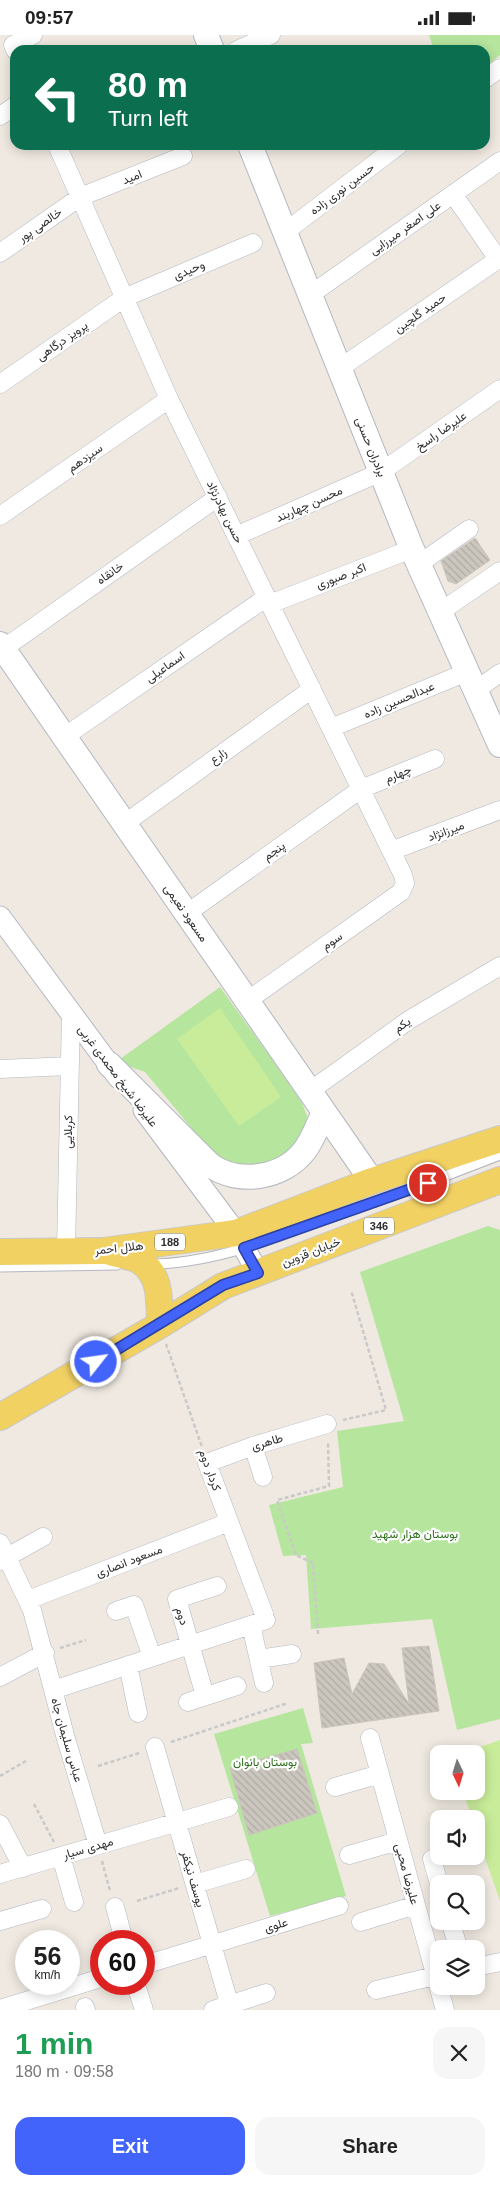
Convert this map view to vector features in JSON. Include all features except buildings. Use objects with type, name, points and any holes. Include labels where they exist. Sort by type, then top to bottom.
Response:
[{"type":"main road","name":"برادران حسنی","points":[[252,150],[340,368],[379,473],[469,678],[495,719],[500,745]]},
{"type":"main road","name":"مسعود نعیمی","points":[[2,647],[372,1181]]},
{"type":"main road","points":[[109,1064],[210,1165],[220,1172],[239,1177],[258,1177],[292,1162],[303,1153],[311,1141],[324,1112]]},
{"type":"main road","points":[[240,1241],[372,1181],[500,1139]]},
{"type":"main road","name":"خیابان قزوین","points":[[0,1417],[160,1325],[223,1285],[500,1180]]},
{"type":"main road","name":"هلال احمر","points":[[0,1252],[103,1251],[240,1241]]},
{"type":"main road","name":"188","points":[[103,1251],[139,1260],[151,1272],[158,1288],[160,1325]]},
{"type":"street","points":[[17,45],[33,35]]},
{"type":"street","points":[[249,45],[272,35]]},
{"type":"street","name":"حسن بهادرنژاد","points":[[59,150],[169,399],[403,875]]},
{"type":"street","name":"حسین نوری زاده","points":[[285,232],[392,150]]},
{"type":"street","name":"امید","points":[[80,197],[183,156]]},
{"type":"street","name":"علی اصغر میرزایی","points":[[310,295],[500,161]]},
{"type":"street","points":[[453,194],[499,258]]},
{"type":"street","name":"خالصی پور","points":[[0,253],[80,197]]},
{"type":"street","name":"وحیدی","points":[[124,298],[253,243]]},
{"type":"street","name":"حمید گلچین","points":[[340,368],[499,258]]},
{"type":"street","name":"پرویز درگاهی","points":[[0,384],[124,298]]},
{"type":"street","name":"علیرضا راسخ","points":[[379,473],[500,389]]},
{"type":"street","name":"سیزدهم","points":[[0,516],[169,399]]},
{"type":"street","name":"محسن چهاربند","points":[[236,536],[379,473]]},
{"type":"street","name":"خانقاه","points":[[2,647],[218,497]]},
{"type":"street","name":"اکبر صبوری","points":[[268,600],[413,554],[469,529]]},
{"type":"street","points":[[440,612],[500,571]]},
{"type":"street","name":"اسماعیلی","points":[[64,737],[268,600]]},
{"type":"street","name":"عبدالحسین زاده","points":[[331,728],[469,678],[500,673]]},
{"type":"street","name":"زارع","points":[[124,824],[312,689]]},
{"type":"street","name":"چهارم","points":[[361,789],[435,759]]},
{"type":"street","name":"پنجم","points":[[186,913],[361,789]]},
{"type":"street","name":"ميرزانژاد","points":[[392,851],[500,810]]},
{"type":"street","name":"سوم","points":[[247,1001],[401,893],[405,883],[403,875]]},
{"type":"street","name":"علیرضا شیخ محمدی غربی","points":[[0,917],[240,1241],[258,1273]]},
{"type":"street","name":"یکم","points":[[310,1091],[409,1020],[500,966]]},
{"type":"street","name":"کربلایی","points":[[66,1251],[71,1012]]},
{"type":"street","points":[[0,1069],[70,1065]]},
{"type":"street","name":"طاهری","points":[[207,1463],[253,1446],[328,1424]]},
{"type":"street","points":[[253,1446],[263,1477]]},
{"type":"street","name":"کردار دوم","points":[[207,1463],[229,1522],[260,1620],[259,1659],[264,1683]]},
{"type":"street","name":"مسعود انصاری","points":[[28,1600],[229,1522]]},
{"type":"street","points":[[2,1554],[43,1537]]},
{"type":"street","name":"عباس سلیمان جاه","points":[[2,1554],[28,1600],[98,1845]]},
{"type":"street","name":"دوم","points":[[190,1645],[177,1599],[217,1586]]},
{"type":"street","points":[[116,1611],[134,1605],[152,1657]]},
{"type":"street","points":[[53,1690],[260,1620]]},
{"type":"street","points":[[190,1645],[205,1696]]},
{"type":"street","points":[[0,1677],[44,1653]]},
{"type":"street","points":[[259,1659],[292,1654]]},
{"type":"street","points":[[128,1665],[138,1713]]},
{"type":"street","points":[[188,1702],[237,1686]]},
{"type":"street","name":"علیرضا محبی","points":[[370,1738],[430,1952]]},
{"type":"street","name":"یوسف نیکفر","points":[[155,1747],[230,2008]]},
{"type":"street","points":[[335,1787],[380,1774]]},
{"type":"street","name":"مهدی سیار","points":[[0,1875],[229,1807]]},
{"type":"street","points":[[0,1824],[23,1868]]},
{"type":"street","points":[[350,1855],[398,1841]]},
{"type":"street","points":[[61,1856],[74,1902]]},
{"type":"street","points":[[194,1884],[246,1869]]},
{"type":"street","points":[[361,1922],[416,1905]]},
{"type":"street","name":"علوی","points":[[155,1962],[339,1906]]},
{"type":"street","points":[[115,1907],[121,1930]]},
{"type":"street","points":[[0,1921],[42,1909]]},
{"type":"street","points":[[485,1965],[500,1962]]},
{"type":"street","points":[[376,1990],[430,1977]]},
{"type":"street","points":[[0,2009],[90,1981]]},
{"type":"street","points":[[212,2010],[230,2008],[266,1993]]},
{"type":"street","points":[[139,1995],[144,2010]]},
{"type":"street","name":"علیرضا محبی","points":[[440,1995],[442,2009]]},
{"type":"lane","points":[[244,150],[379,473]]},
{"type":"lane","points":[[413,554],[469,678],[500,756]]},
{"type":"lane","points":[[0,1267],[144,1264],[201,1259],[240,1241],[410,1190],[500,1155]]},
{"type":"path","points":[[318,1635],[314,1563],[296,1555],[277,1500],[329,1486],[328,1424],[386,1410],[351,1290]]},
{"type":"path","name":"کردار دوم","points":[[160,1325],[207,1463]]},
{"type":"path","points":[[44,1653],[86,1640]]},
{"type":"path","points":[[98,1766],[288,1703]]},
{"type":"path","points":[[0,1776],[26,1761]]},
{"type":"path","points":[[34,1804],[61,1856]]},
{"type":"path","points":[[98,1845],[115,1907]]},
{"type":"path","points":[[137,1901],[194,1884]]},
{"type":"green space","points":[[429,35],[500,35],[500,55],[490,63],[490,45],[432,45]]},
{"type":"green space","points":[[220,987],[302,1103],[307,1116],[309,1129],[305,1139],[265,1169],[222,1165],[145,1072],[116,1062]]},
{"type":"green space","points":[[220,1008],[281,1097],[239,1126],[177,1039]]},
{"type":"green space","name":"بوستان هزار شهید","points":[[488,1226],[500,1230],[500,1719],[457,1730],[432,1619],[311,1629],[306,1555],[283,1556],[269,1505],[343,1487],[337,1431],[404,1421],[360,1272]]},
{"type":"green space","name":"بوستان بانوان","points":[[303,1708],[313,1743],[301,1744],[346,1896],[270,1916],[214,1734]]},
{"type":"green space","points":[[500,1740],[500,1901],[485,1858],[485,1810],[469,1810],[466,1800],[485,1800],[485,1745]]},
{"type":"route","points":[[96,1362],[160,1325],[223,1285],[258,1273],[244,1248],[428,1183]]}]
